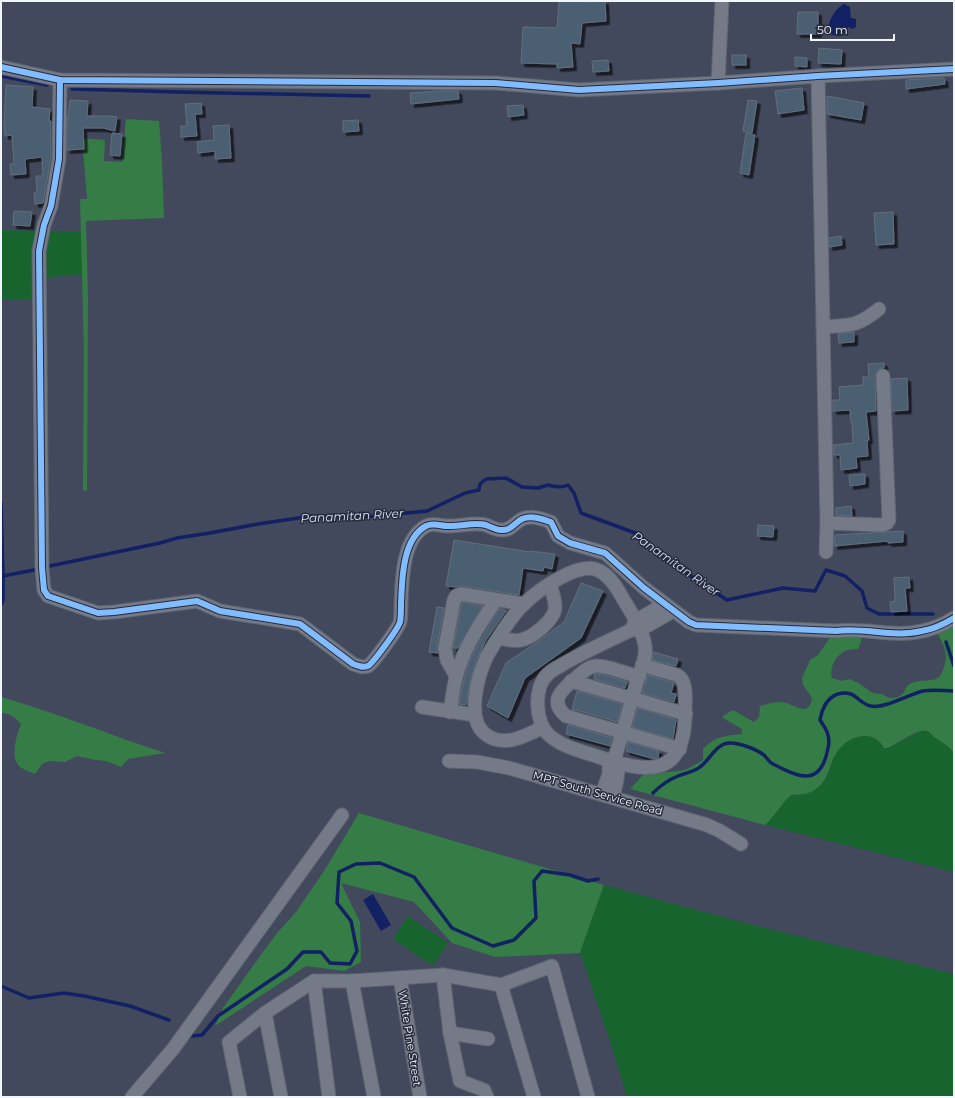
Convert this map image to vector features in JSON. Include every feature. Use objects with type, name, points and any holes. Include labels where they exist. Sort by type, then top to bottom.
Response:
[{"type":"street","points":[[718,83],[722,1]]},
{"type":"street","points":[[1,67],[60,80],[496,83],[579,90],[954,69]]},
{"type":"street","points":[[818,76],[827,523],[826,552]]},
{"type":"street","points":[[60,80],[60,159],[51,206],[44,225],[39,251],[42,568],[44,590],[48,596],[98,612],[114,612],[198,601],[220,611],[300,624],[353,664],[362,668],[375,660],[400,622],[403,569],[411,540],[426,527],[434,524],[450,526],[475,524],[504,530],[512,528],[522,519],[533,517],[542,518],[551,522],[558,536],[570,543],[605,553],[644,588],[689,622],[696,625],[836,631],[849,629],[882,633],[922,632],[941,625],[954,618]]},
{"type":"street","points":[[823,327],[854,325],[867,319],[879,309]]},
{"type":"street","points":[[827,523],[883,525],[889,520],[883,376]]},
{"type":"street","points":[[543,727],[517,740],[503,741],[494,739],[481,731],[475,715],[476,694],[482,670],[487,657],[499,638],[524,604],[559,578],[581,569],[590,568],[599,571],[614,582],[646,647],[641,671],[609,774],[608,796]]},
{"type":"street","points":[[499,638],[515,641],[523,639],[549,622],[553,615],[555,604],[550,584]]},
{"type":"street","points":[[456,676],[447,660],[446,648],[454,600],[456,596],[461,594],[524,604]]},
{"type":"street","points":[[450,712],[456,676],[466,650],[475,632],[496,600]]},
{"type":"street","points":[[669,607],[635,627],[573,658],[547,674],[540,687],[537,703],[538,712],[543,727],[548,735],[564,744],[639,768],[657,767],[674,757],[680,749],[684,737],[686,714],[684,684],[681,677],[595,666],[583,672],[571,681],[563,689],[558,698],[558,704],[562,713],[566,716],[680,749]]},
{"type":"street","points":[[571,681],[686,714]]},
{"type":"street","points":[[422,707],[475,715]]},
{"type":"street","name":"MPT South Service Road","points":[[449,761],[477,762],[499,765],[707,825],[742,844]]},
{"type":"street","points":[[132,1097],[173,1049],[342,815]]},
{"type":"street","points":[[240,1097],[230,1042],[265,1013],[314,981],[352,981],[443,975],[501,985],[552,966],[588,1097]]},
{"type":"street","points":[[443,975],[450,1033],[460,1081],[484,1090],[486,1097]]},
{"type":"street","name":"White Pine Street","points":[[400,978],[420,1097]]},
{"type":"street","points":[[314,981],[329,1097]]},
{"type":"street","points":[[352,981],[374,1097]]},
{"type":"street","points":[[501,985],[534,1097]]},
{"type":"street","points":[[265,1013],[280,1097]]},
{"type":"street","points":[[450,1033],[488,1039]]},
{"type":"green space","points":[[126,119],[159,121],[164,218],[86,221],[88,294],[87,491],[83,490],[84,354],[80,199],[87,199],[82,138],[105,140],[104,161],[122,162]]},
{"type":"green space","points":[[1,230],[81,232],[82,274],[34,279],[34,299],[1,299]]},
{"type":"green space","points":[[954,623],[954,753],[930,733],[923,730],[887,748],[884,748],[875,738],[867,736],[856,737],[842,746],[836,754],[829,771],[820,785],[808,793],[791,795],[765,825],[630,789],[643,775],[685,770],[703,760],[703,749],[712,741],[725,736],[742,734],[742,729],[723,718],[723,716],[733,710],[754,722],[759,717],[760,706],[782,702],[804,709],[808,708],[812,698],[803,685],[802,678],[810,660],[818,655],[833,633],[861,636],[861,642],[858,649],[845,651],[838,656],[832,667],[832,678],[841,681],[849,679],[873,693],[894,698],[899,697],[907,686],[912,683],[931,680],[940,676],[943,670],[946,653],[937,632]]},
{"type":"green space","points":[[1,697],[43,710],[165,753],[128,759],[121,767],[106,761],[77,756],[65,762],[49,761],[42,764],[35,774],[20,767],[17,763],[14,752],[21,724],[7,713],[1,713]]},
{"type":"green space","points":[[922,730],[939,739],[954,753],[954,872],[765,825],[791,795],[811,792],[822,784],[839,749],[851,739],[861,736],[872,737],[881,743],[884,748],[899,743]]},
{"type":"green space","points":[[359,813],[604,885],[580,953],[495,957],[452,943],[414,902],[341,883],[360,922],[361,962],[344,971],[306,966],[215,1026],[223,1008],[277,933],[296,912],[324,871]]},
{"type":"green space","points":[[604,885],[745,923],[954,974],[954,1097],[627,1097],[610,1041],[580,953]]},
{"type":"green space","points":[[408,916],[448,943],[433,966],[393,939]]},
{"type":"shaded area","points":[[844,4],[850,7],[851,18],[856,19],[856,27],[853,29],[848,27],[842,36],[832,35],[830,32],[829,23],[837,9]]},
{"type":"shaded area","points":[[373,894],[391,925],[381,931],[363,900]]},
{"type":"building","points":[[559,1],[605,1],[606,21],[582,23],[580,44],[571,43],[573,67],[557,68],[557,64],[521,63],[523,27],[557,28]]},
{"type":"building","points":[[798,12],[818,12],[818,34],[797,34]]},
{"type":"building","points":[[819,48],[842,50],[841,64],[818,63]]},
{"type":"building","points":[[732,55],[746,55],[746,65],[732,65]]},
{"type":"building","points":[[795,57],[807,58],[807,67],[795,66]]},
{"type":"building","points":[[608,60],[609,71],[593,72],[592,61]]},
{"type":"building","points":[[944,78],[945,84],[906,89],[906,80]]},
{"type":"building","points":[[6,85],[33,87],[32,107],[50,109],[49,121],[51,121],[51,158],[43,203],[35,204],[34,193],[37,193],[36,176],[43,176],[42,157],[25,159],[26,174],[11,175],[10,164],[14,164],[12,135],[5,136],[4,125]]},
{"type":"building","points":[[802,88],[804,110],[778,114],[775,91]]},
{"type":"building","points":[[458,91],[459,99],[411,104],[410,93]]},
{"type":"building","points":[[827,96],[864,103],[861,120],[827,114]]},
{"type":"building","points":[[70,100],[88,101],[87,116],[117,117],[115,131],[103,128],[83,128],[84,149],[67,150],[67,123]]},
{"type":"building","points":[[748,100],[757,101],[752,133],[743,131]]},
{"type":"building","points":[[201,103],[202,114],[195,114],[197,136],[181,137],[181,126],[187,126],[185,104]]},
{"type":"building","points":[[523,105],[524,115],[508,117],[507,106]]},
{"type":"building","points":[[358,120],[359,131],[343,132],[343,121]]},
{"type":"building","points":[[229,125],[231,158],[215,159],[215,151],[198,153],[197,142],[214,140],[213,126]]},
{"type":"building","points":[[112,133],[122,134],[120,156],[110,155]]},
{"type":"building","points":[[746,133],[755,135],[749,175],[740,173]]},
{"type":"building","points":[[14,211],[32,212],[30,226],[13,225]]},
{"type":"building","points":[[893,212],[894,244],[876,245],[874,213]]},
{"type":"building","points":[[841,236],[842,245],[829,247],[829,238]]},
{"type":"building","points":[[854,332],[854,342],[839,343],[838,334]]},
{"type":"building","points":[[884,363],[884,368],[878,370],[875,376],[876,411],[866,412],[869,440],[867,441],[868,456],[856,457],[857,468],[841,470],[840,455],[834,455],[833,445],[853,443],[852,423],[850,410],[833,411],[833,400],[840,400],[839,387],[863,385],[863,377],[869,377],[868,364]]},
{"type":"building","points":[[907,378],[908,410],[892,411],[891,379]]},
{"type":"building","points":[[865,474],[865,484],[850,486],[849,475]]},
{"type":"building","points":[[851,506],[852,516],[836,515],[836,508]]},
{"type":"building","points":[[758,525],[774,526],[773,537],[757,536]]},
{"type":"building","points":[[903,531],[903,542],[888,543],[888,541],[834,546],[835,535]]},
{"type":"building","points":[[454,540],[530,552],[555,554],[552,569],[544,567],[543,571],[523,568],[519,595],[462,586],[446,586]]},
{"type":"building","points":[[909,577],[910,588],[905,588],[907,611],[891,612],[890,602],[895,601],[894,578]]},
{"type":"building","points":[[581,583],[603,591],[581,638],[525,678],[508,718],[487,706],[506,663],[564,622]]},
{"type":"building","points":[[462,602],[483,606],[458,648],[453,648]]},
{"type":"building","points":[[437,607],[444,608],[437,647],[438,653],[429,652]]},
{"type":"building","points":[[500,608],[506,611],[486,640],[476,661],[466,705],[459,704],[464,679],[470,660]]},
{"type":"building","points":[[653,652],[678,659],[676,666],[652,660]]},
{"type":"building","points":[[595,674],[604,675],[627,682],[625,688],[594,679]]},
{"type":"building","points":[[648,675],[674,683],[671,693],[676,694],[674,702],[642,693]]},
{"type":"building","points":[[577,691],[622,704],[617,722],[572,709]]},
{"type":"building","points":[[638,708],[676,720],[673,739],[632,727]]},
{"type":"building","points":[[568,725],[612,738],[610,746],[566,734]]},
{"type":"building","points":[[628,742],[659,751],[658,758],[654,759],[626,751]]},
{"type":"waterway","points":[[1,76],[47,85]]},
{"type":"waterway","points":[[72,89],[369,96]]},
{"type":"waterway","name":"Panamitan River","points":[[45,567],[160,543],[177,538],[312,516],[365,517],[427,511],[465,493],[479,490],[480,484],[486,479],[506,478],[522,487],[538,488],[548,485],[563,487],[568,485],[574,493],[581,513],[638,534],[668,561],[727,600],[783,588],[815,591],[826,570],[845,576],[862,591],[867,608],[879,614],[933,614]]},
{"type":"waterway","points":[[1,503],[3,576]]},
{"type":"waterway","points":[[1,605],[3,600],[3,576],[39,569]]},
{"type":"waterway","name":"Panamitan River","points":[[946,642],[954,666]]},
{"type":"waterway","name":"Panamitan River","points":[[653,793],[671,779],[698,769],[717,749],[730,743],[743,745],[757,751],[764,755],[772,763],[792,773],[808,776],[815,774],[825,760],[829,744],[827,733],[820,720],[822,712],[825,704],[830,698],[838,694],[849,693],[867,705],[876,706],[890,703],[923,691],[954,691]]},
{"type":"waterway","points":[[191,1036],[202,1035],[218,1016],[287,969],[303,952],[321,952],[330,963],[350,964],[357,951],[351,921],[337,903],[339,872],[356,864],[380,863],[414,877],[452,928],[493,946],[514,940],[536,918],[534,881],[542,871],[570,875],[588,881],[598,879]]},
{"type":"waterway","points":[[1,986],[29,998],[64,993],[84,996],[130,1006],[169,1020]]},
{"type":"cycle path","points":[[1,67],[60,80],[496,83],[579,90],[954,69]]},
{"type":"cycle path","points":[[60,80],[59,159],[51,206],[44,225],[39,251],[42,568],[44,590],[48,596],[98,613],[197,601],[220,611],[300,624],[353,664],[366,667],[371,664],[380,653],[400,622],[405,561],[412,540],[418,532],[426,526],[432,524],[447,526],[482,524],[497,530],[504,530],[510,528],[522,519],[533,517],[551,522],[558,536],[570,543],[605,553],[644,588],[689,622],[696,625],[911,633],[931,629],[954,618]]}]
